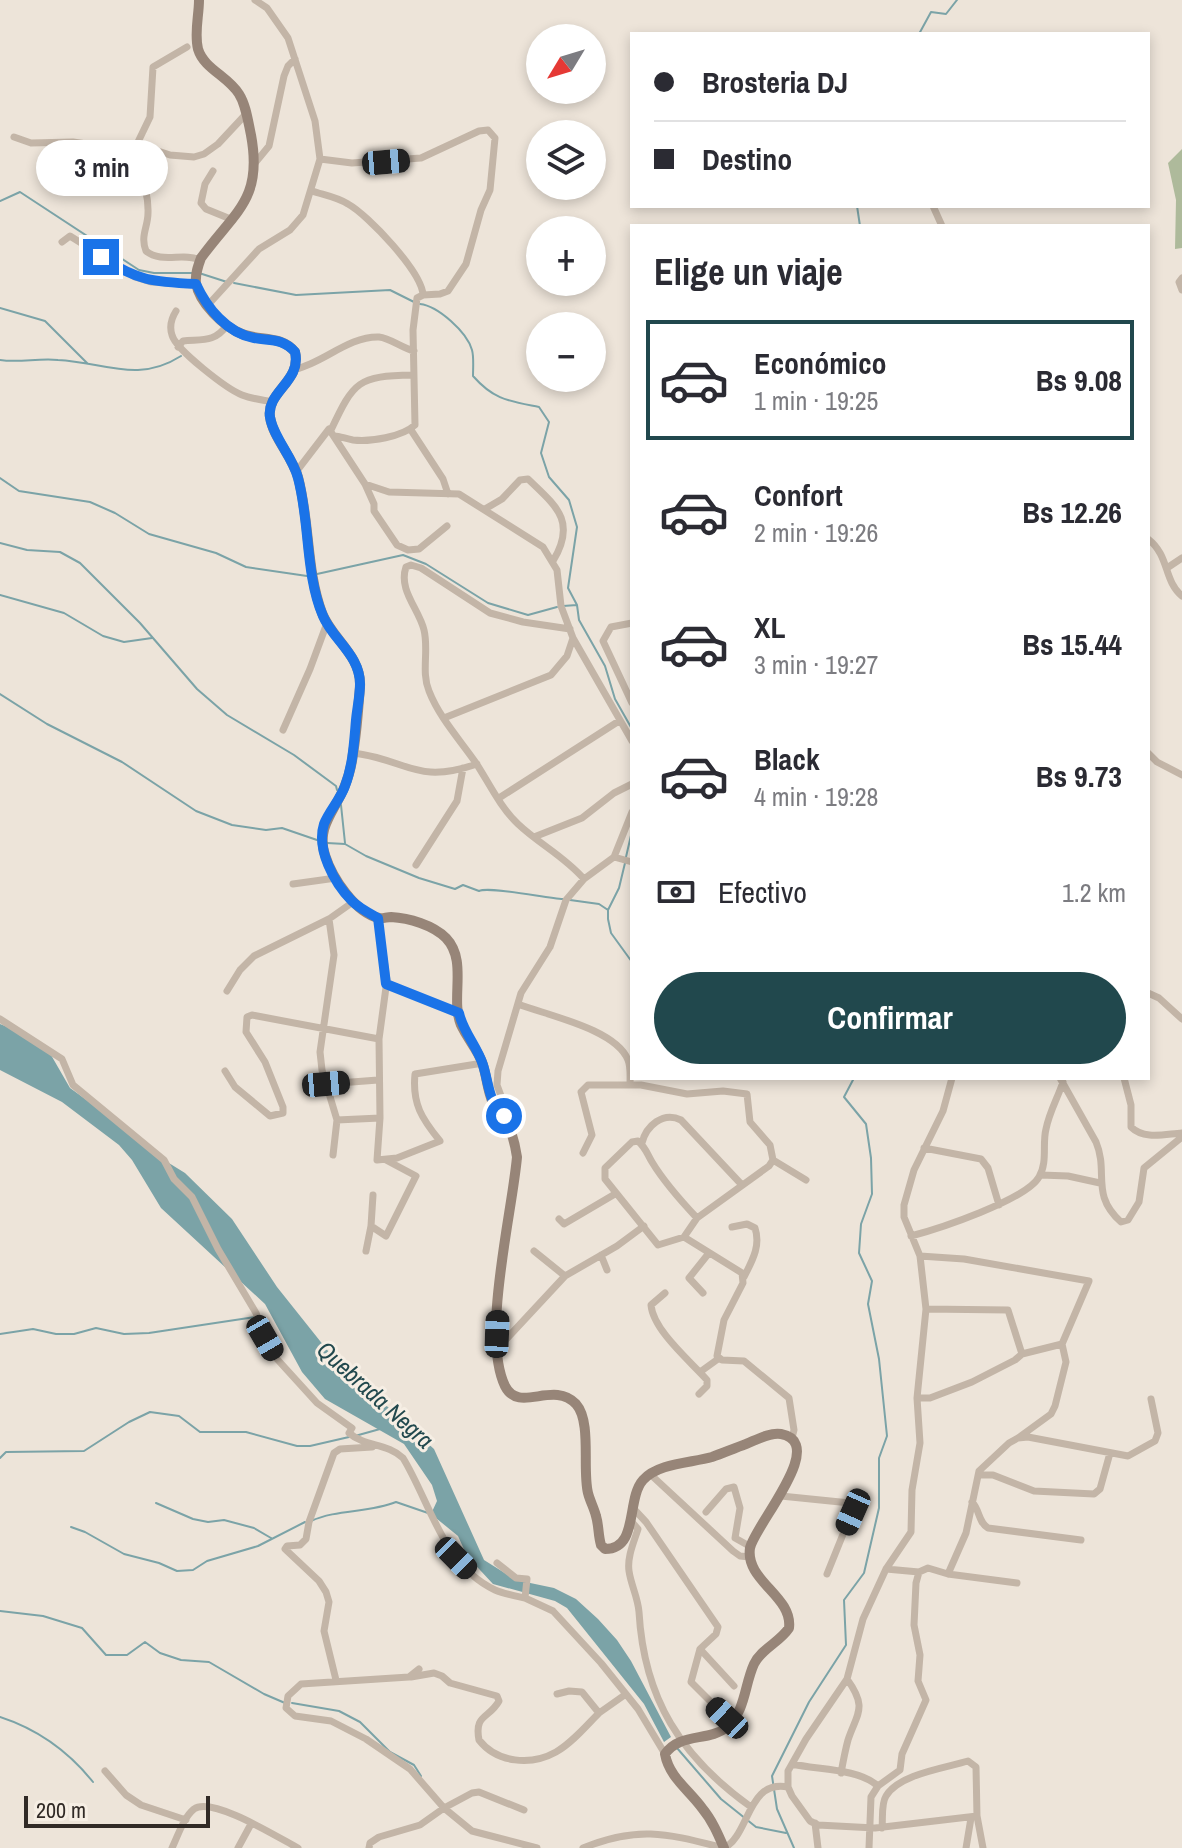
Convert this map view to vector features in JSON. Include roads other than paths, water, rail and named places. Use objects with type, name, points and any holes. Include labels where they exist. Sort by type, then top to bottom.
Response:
[{"type":"main road","points":[[199,0],[199,52],[208,66],[237,91],[246,114],[255,163],[249,193],[197,273],[208,305],[227,325],[245,336],[284,343],[295,352],[296,369],[273,402],[270,417],[296,472],[312,563],[311,573],[327,623],[348,651],[359,676],[354,753],[345,786],[325,820],[325,855],[353,902],[378,918],[390,917],[438,930],[449,941],[458,971],[456,1004],[461,1025],[483,1063],[488,1091],[495,1108],[504,1116],[515,1143],[517,1157],[498,1295],[498,1348],[505,1386],[514,1396],[523,1398],[555,1393],[578,1406],[584,1428],[587,1491],[596,1513],[601,1545],[610,1550],[621,1543],[631,1521],[640,1484],[650,1474],[715,1456],[771,1434],[792,1438],[796,1447],[796,1465],[781,1496],[763,1519],[750,1552],[759,1576],[788,1614],[790,1622],[786,1633],[755,1663],[747,1695],[732,1723],[715,1734],[673,1747],[667,1764],[714,1825],[724,1848]]},
{"type":"street","points":[[208,305],[259,249],[290,230],[303,215],[320,159],[315,121],[288,38],[274,18],[255,0]]},
{"type":"street","points":[[62,242],[70,236],[135,277],[151,282],[197,273],[189,256],[156,257],[146,251],[143,240],[149,215],[145,179],[134,144],[150,117],[153,67],[187,47]]},
{"type":"street","points":[[255,163],[269,146],[284,76],[295,59]]},
{"type":"street","points":[[14,137],[31,143],[73,142],[107,147],[134,144],[170,155],[199,156],[218,144],[246,114]]},
{"type":"street","points":[[296,472],[325,431],[360,440],[411,430],[415,425],[415,303],[423,295],[448,291],[466,264],[490,190],[496,148],[494,135],[488,130],[479,131],[421,158],[352,163],[320,159]]},
{"type":"street","points":[[213,171],[203,190],[203,207],[233,220]]},
{"type":"street","points":[[312,191],[338,199],[360,213],[414,273],[422,286],[423,295]]},
{"type":"street","points":[[1182,278],[1179,282],[1182,290]]},
{"type":"street","points":[[176,311],[170,324],[178,347],[212,376],[241,394],[273,402]]},
{"type":"street","points":[[178,347],[183,341],[209,340],[227,325]]},
{"type":"street","points":[[296,369],[347,346],[375,338],[414,351]]},
{"type":"street","points":[[332,433],[349,394],[362,382],[376,377],[413,375]]},
{"type":"street","points":[[411,430],[443,479],[448,494]]},
{"type":"street","points":[[332,433],[365,484],[374,511],[397,545],[408,550],[419,549],[447,526]]},
{"type":"street","points":[[485,509],[502,499],[520,480],[528,479],[562,515],[562,540],[553,561]]},
{"type":"street","points":[[365,484],[389,492],[466,497],[543,547],[557,570],[561,606],[573,638],[630,738]]},
{"type":"street","points":[[1150,541],[1161,552],[1170,584],[1182,596]]},
{"type":"street","points":[[1167,568],[1182,558]]},
{"type":"street","points":[[570,629],[490,613],[421,568],[411,565],[404,572],[406,590],[423,623],[426,637],[425,676],[429,691],[444,718],[511,817],[564,858],[584,879]]},
{"type":"street","points":[[283,730],[327,623]]},
{"type":"street","points":[[630,623],[611,627],[603,641],[630,699]]},
{"type":"street","points":[[444,718],[551,675],[567,656],[573,638]]},
{"type":"street","points":[[499,798],[619,721]]},
{"type":"street","points":[[354,753],[424,773],[437,774],[477,764]]},
{"type":"street","points":[[1150,755],[1182,775]]},
{"type":"street","points":[[416,865],[457,801],[463,768]]},
{"type":"street","points":[[534,837],[582,818],[614,793],[630,785]]},
{"type":"street","points":[[504,1116],[504,1104],[497,1085],[498,1071],[521,993],[550,947],[566,900],[584,879],[614,857],[630,817]]},
{"type":"street","points":[[614,857],[630,861]]},
{"type":"street","points":[[293,884],[336,878]]},
{"type":"street","points":[[227,991],[240,970],[254,956],[329,919],[353,902]]},
{"type":"street","points":[[378,918],[386,984],[379,1039],[378,1161],[440,1141],[423,1121],[415,1094],[415,1074],[483,1063]]},
{"type":"street","points":[[329,919],[334,955],[320,1052],[337,1120],[333,1155]]},
{"type":"street","points":[[386,984],[459,1013]]},
{"type":"street","points":[[1150,994],[1182,1019]]},
{"type":"street","points":[[518,1004],[579,1025],[615,1043],[629,1063],[630,1085]]},
{"type":"street","points":[[225,1071],[235,1087],[270,1116],[277,1116],[283,1113],[283,1107],[265,1062],[246,1032],[247,1017],[252,1015],[379,1039]]},
{"type":"street","points":[[0,1019],[62,1059],[73,1085],[164,1160],[174,1179],[192,1197],[258,1317],[277,1359],[317,1403],[352,1428],[349,1433],[352,1436],[362,1443],[375,1443],[394,1450],[403,1458],[456,1558],[495,1590],[525,1596],[553,1611],[673,1747],[750,1810]]},
{"type":"street","points":[[326,1084],[378,1080]]},
{"type":"street","points":[[783,1786],[806,1739],[847,1679],[863,1619],[886,1569],[911,1532],[912,1490],[920,1443],[917,1398],[926,1309],[920,1256],[904,1217],[904,1205],[907,1189],[924,1148],[943,1111],[951,1080]]},
{"type":"street","points":[[911,1236],[999,1205],[1034,1185],[1041,1175],[1045,1129],[1062,1080]]},
{"type":"street","points":[[1062,1080],[1099,1150],[1100,1183],[1107,1208],[1121,1222],[1126,1221],[1139,1202],[1144,1168],[1182,1135]]},
{"type":"street","points":[[1125,1080],[1131,1105],[1131,1127],[1136,1132],[1148,1136],[1182,1135]]},
{"type":"street","points":[[583,1153],[592,1135],[583,1103],[583,1088],[588,1085],[630,1085],[687,1094],[723,1091],[747,1094],[750,1122],[770,1145],[773,1160],[697,1218],[684,1237],[658,1245],[615,1194],[605,1179],[605,1168],[632,1142],[642,1143],[671,1189],[697,1218]]},
{"type":"street","points":[[642,1143],[644,1133],[652,1125],[664,1117],[674,1116],[742,1185]]},
{"type":"street","points":[[337,1120],[380,1118]]},
{"type":"street","points":[[924,1148],[981,1159],[991,1176],[999,1205]]},
{"type":"street","points":[[371,1226],[382,1235],[388,1233],[416,1176],[386,1160]]},
{"type":"street","points":[[773,1160],[806,1180]]},
{"type":"street","points":[[1041,1175],[1068,1176],[1100,1183]]},
{"type":"street","points":[[559,1219],[564,1224],[615,1194]]},
{"type":"street","points":[[366,1251],[373,1195]]},
{"type":"street","points":[[718,1359],[724,1320],[756,1255],[758,1238],[755,1228],[747,1224],[732,1227]]},
{"type":"street","points":[[498,1348],[565,1276],[644,1226]]},
{"type":"street","points":[[684,1237],[744,1277]]},
{"type":"street","points":[[534,1251],[565,1276]]},
{"type":"street","points":[[703,1293],[689,1278],[709,1253]]},
{"type":"street","points":[[601,1255],[607,1270]]},
{"type":"street","points":[[920,1256],[964,1259],[1089,1281],[1062,1344],[1065,1372],[1051,1414],[1001,1449],[979,1471],[966,1533],[948,1574]]},
{"type":"street","points":[[665,1293],[651,1306],[654,1317],[659,1327],[707,1381],[707,1386],[699,1394]]},
{"type":"street","points":[[926,1309],[1008,1310],[1022,1354]]},
{"type":"street","points":[[917,1398],[930,1398],[972,1382],[1022,1354],[1062,1344]]},
{"type":"street","points":[[700,1372],[718,1359],[744,1361],[789,1398],[794,1430],[792,1438]]},
{"type":"street","points":[[1018,1438],[1028,1437],[1128,1456],[1152,1445],[1158,1433],[1151,1399]]},
{"type":"street","points":[[336,1680],[324,1631],[329,1602],[326,1592],[319,1581],[285,1549],[300,1545],[306,1539],[309,1522],[334,1453],[340,1449],[370,1448],[375,1443]]},
{"type":"street","points":[[980,1475],[993,1475],[1034,1491],[1094,1494],[1100,1489],[1110,1453]]},
{"type":"street","points":[[650,1474],[723,1543],[740,1556],[750,1552],[735,1538],[740,1508],[734,1487],[726,1489],[706,1512]]},
{"type":"street","points":[[781,1496],[850,1503],[854,1507],[827,1574]]},
{"type":"street","points":[[972,1502],[978,1509],[982,1523],[988,1528],[1081,1540]]},
{"type":"street","points":[[632,1507],[646,1522],[718,1627],[716,1634],[700,1649],[691,1678],[693,1686],[732,1723]]},
{"type":"street","points":[[631,1521],[638,1529],[629,1572],[637,1602],[639,1629],[673,1747]]},
{"type":"street","points":[[497,1563],[516,1578],[527,1579],[525,1596]]},
{"type":"street","points":[[886,1569],[919,1572],[928,1568],[948,1574],[1017,1583]]},
{"type":"street","points":[[869,1848],[871,1797],[878,1786],[900,1770],[902,1754],[926,1700],[918,1681],[920,1655],[914,1625],[919,1572]]},
{"type":"street","points":[[700,1649],[734,1686]]},
{"type":"street","points":[[409,1677],[419,1669]]},
{"type":"street","points":[[537,1848],[472,1831],[444,1808],[410,1769],[347,1727],[289,1714],[286,1703],[296,1686],[434,1673],[450,1683],[497,1696],[499,1701],[496,1706],[481,1717],[479,1740],[497,1755],[512,1760],[537,1759],[554,1753],[599,1713],[626,1694]]},
{"type":"street","points":[[841,1773],[848,1739],[860,1714],[855,1693],[847,1679]]},
{"type":"street","points":[[557,1694],[582,1692],[599,1713]]},
{"type":"street","points":[[882,1828],[886,1796],[898,1785],[919,1774],[968,1761],[976,1767],[974,1817],[966,1848]]},
{"type":"street","points":[[792,1764],[869,1779],[878,1786]]},
{"type":"street","points":[[105,1771],[126,1795],[141,1805],[186,1820]]},
{"type":"street","points":[[583,1848],[603,1840],[646,1832],[724,1848],[733,1843],[750,1810],[769,1788],[783,1786]]},
{"type":"street","points":[[783,1786],[805,1814],[815,1823],[828,1827],[868,1829],[974,1817]]},
{"type":"street","points":[[370,1848],[370,1843],[379,1837],[410,1830],[472,1793],[479,1792],[524,1810]]},
{"type":"street","points":[[172,1848],[186,1820],[199,1806],[229,1811],[294,1847]]},
{"type":"street","points":[[974,1817],[983,1848]]},
{"type":"street","points":[[815,1823],[818,1848]]},
{"type":"street","points":[[238,1848],[251,1824]]},
{"type":"water","name":"Quebrada Negra","points":[[0,1024],[26,1034],[51,1055],[70,1088],[185,1173],[232,1219],[277,1287],[332,1356],[434,1449],[484,1560],[516,1580],[554,1588],[576,1599],[598,1619],[631,1661],[671,1737],[664,1742],[644,1704],[567,1608],[555,1601],[493,1584],[467,1556],[458,1536],[431,1514],[437,1501],[432,1485],[404,1444],[325,1399],[302,1372],[265,1304],[161,1208],[132,1160],[119,1145],[62,1102],[0,1070]]},
{"type":"waterway","points":[[920,32],[931,12],[946,14],[957,0]]},
{"type":"waterway","points":[[0,201],[20,192],[139,270],[193,273]]},
{"type":"waterway","points":[[857,208],[860,224]]},
{"type":"waterway","points":[[199,273],[227,282]]},
{"type":"waterway","points":[[234,283],[296,295],[390,290],[414,302]]},
{"type":"waterway","points":[[420,304],[443,315],[458,328],[469,343],[473,353],[473,376],[481,384],[503,398],[539,407],[549,422],[541,453],[549,477],[569,500],[577,527],[568,588],[577,605],[579,620],[605,666],[615,699],[630,725]]},
{"type":"waterway","points":[[0,308],[45,321],[87,363]]},
{"type":"waterway","points":[[0,360],[58,360],[135,370],[150,369],[181,356]]},
{"type":"waterway","points":[[0,478],[19,491],[90,502],[149,534],[216,553],[246,567],[307,576]]},
{"type":"waterway","points":[[0,543],[27,550],[60,552],[80,563],[140,623],[197,689],[227,715],[294,755],[336,786],[337,790]]},
{"type":"waterway","points":[[317,574],[403,555],[426,564],[488,603],[528,615],[557,607]]},
{"type":"waterway","points":[[0,595],[64,613],[103,636],[124,642],[152,638]]},
{"type":"waterway","points":[[563,606],[577,605]]},
{"type":"waterway","points":[[0,694],[47,724],[122,762],[196,811],[232,825],[266,830],[282,828],[317,840]]},
{"type":"waterway","points":[[341,805],[345,843]]},
{"type":"waterway","points":[[626,857],[630,840]]},
{"type":"waterway","points":[[327,843],[345,844],[419,878],[455,889],[463,885],[479,891],[505,891],[563,899]]},
{"type":"waterway","points":[[625,863],[619,888],[608,910],[608,919],[611,933],[630,959]]},
{"type":"waterway","points":[[570,900],[599,904],[608,910]]},
{"type":"waterway","points":[[794,1848],[777,1809],[772,1776],[809,1702],[846,1645],[844,1600],[864,1573],[879,1508],[879,1458],[887,1436],[879,1359],[868,1304],[872,1281],[859,1253],[861,1224],[872,1194],[871,1158],[866,1124],[844,1097],[853,1080]]},
{"type":"waterway","points":[[0,1334],[33,1329],[74,1334],[96,1328],[124,1334],[149,1333],[255,1317]]},
{"type":"waterway","points":[[0,1458],[6,1452],[84,1451],[150,1412],[179,1416],[200,1432],[246,1432],[297,1446],[349,1437]]},
{"type":"waterway","points":[[355,1436],[380,1429]]},
{"type":"waterway","points":[[311,1521],[396,1502],[428,1513]]},
{"type":"waterway","points":[[156,1503],[193,1519],[208,1522],[224,1520],[254,1528],[271,1538]]},
{"type":"waterway","points":[[71,1527],[124,1554],[177,1571],[193,1570],[207,1561],[258,1546],[305,1522]]},
{"type":"waterway","points":[[0,1611],[43,1616],[82,1628],[106,1655],[127,1655],[145,1642],[160,1653],[181,1660],[209,1662],[285,1703]]},
{"type":"waterway","points":[[292,1703],[339,1711],[360,1722],[390,1752],[414,1765],[421,1776]]},
{"type":"waterway","points":[[0,1717],[27,1728],[51,1743],[74,1761],[93,1782]]},
{"type":"waterway","name":"Quebrada Negra","points":[[677,1748],[721,1799],[756,1827],[786,1833]]}]
